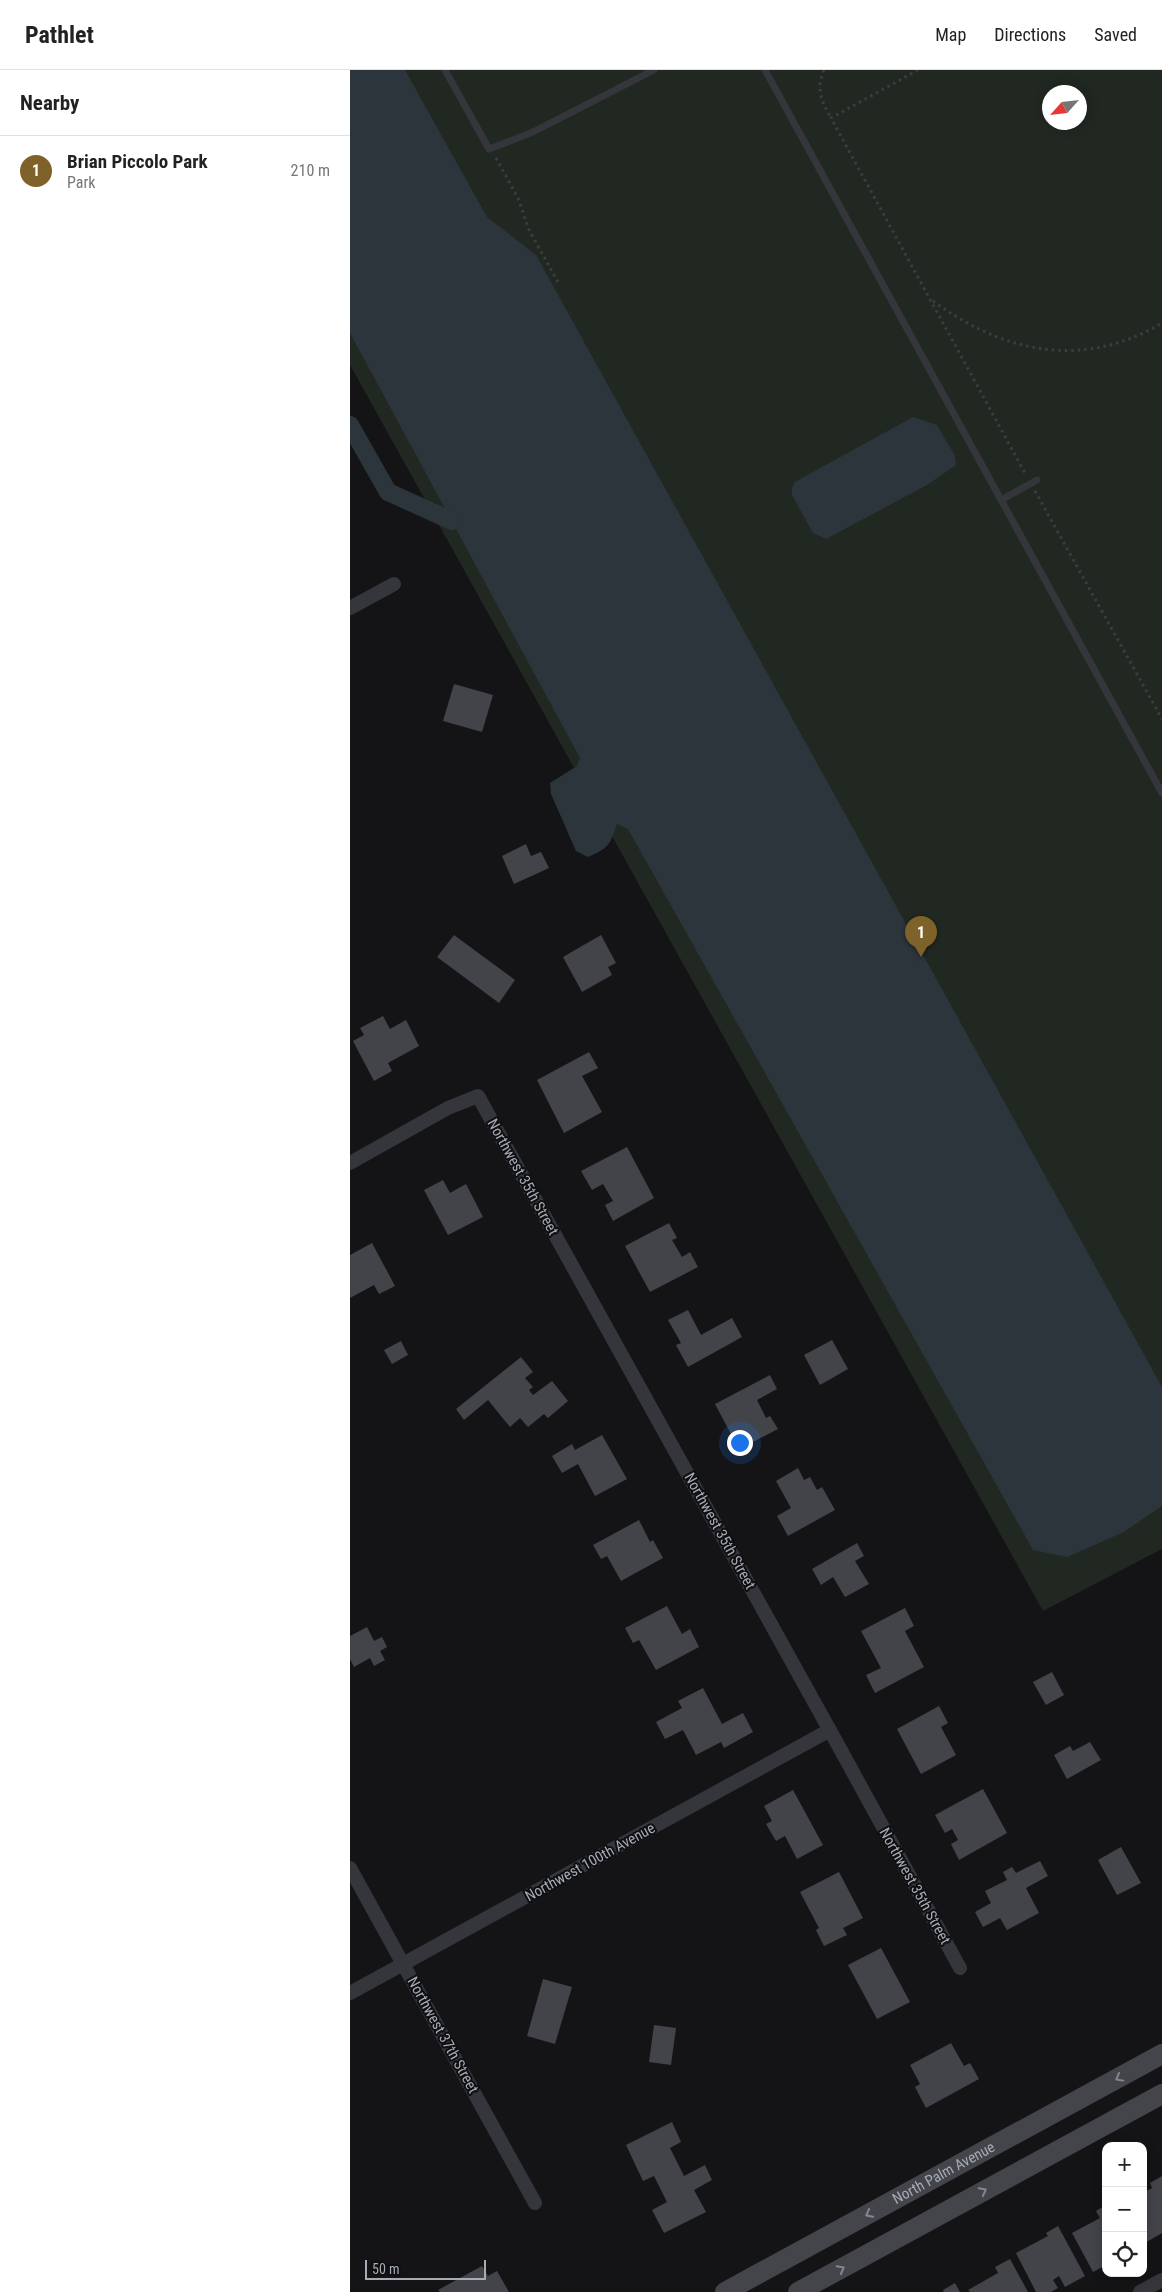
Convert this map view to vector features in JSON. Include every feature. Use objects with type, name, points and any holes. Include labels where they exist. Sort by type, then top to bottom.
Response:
[{"type":"main road","name":"North Palm Avenue","points":[[726,2292],[1162,2054]]},
{"type":"main road","points":[[798,2292],[1162,2094]]},
{"type":"street","points":[[350,608],[394,584]]},
{"type":"street","name":"Northwest 35th Street","points":[[350,1163],[448,1108],[478,1096],[960,1968]]},
{"type":"street","name":"Northwest 100th Avenue","points":[[350,1994],[830,1730]]},
{"type":"street","name":"Northwest 37th Street","points":[[350,1868],[535,2203]]},
{"type":"street","points":[[1140,2292],[1162,2280]]},
{"type":"lane","points":[[445,70],[490,149],[533,132],[654,70]]},
{"type":"lane","points":[[766,70],[1162,793]]},
{"type":"lane","points":[[1001,500],[1034,482]]},
{"type":"path","points":[[824,70],[819,84],[820,94],[831,118],[930,299],[1034,482],[1162,719]]},
{"type":"path","points":[[831,118],[918,70]]},
{"type":"path","points":[[505,143],[508,152],[496,158],[518,198],[529,230],[558,282]]},
{"type":"path","points":[[930,299],[978,328],[1020,345],[1042,350],[1077,351],[1107,347],[1126,342],[1162,323]]},
{"type":"shaded area","points":[[350,70],[1162,70],[1162,1549],[1043,1611],[350,365]]},
{"type":"shaded area","points":[[350,70],[405,70],[487,217],[536,255],[1162,1387],[1162,1506],[1122,1533],[1067,1557],[1033,1550],[628,829],[617,824],[608,845],[588,857],[576,851],[551,794],[550,783],[577,766],[580,758],[350,333]]},
{"type":"shaded area","points":[[913,417],[937,425],[955,456],[956,465],[927,485],[826,539],[813,533],[792,495],[792,488],[795,482]]},
{"type":"building","points":[[454,684],[493,695],[482,732],[443,721]]},
{"type":"building","points":[[526,844],[531,856],[541,852],[549,868],[514,884],[502,856]]},
{"type":"building","points":[[454,935],[515,980],[499,1003],[437,957]]},
{"type":"building","points":[[601,935],[616,963],[608,967],[612,975],[582,992],[563,957]]},
{"type":"building","points":[[383,1016],[390,1029],[406,1020],[419,1046],[388,1063],[392,1071],[374,1081],[353,1041],[364,1035],[360,1028]]},
{"type":"building","points":[[589,1052],[598,1068],[582,1076],[602,1112],[564,1133],[537,1080]]},
{"type":"building","points":[[627,1147],[654,1198],[613,1221],[605,1205],[613,1201],[603,1184],[592,1190],[581,1171]]},
{"type":"building","points":[[443,1180],[450,1193],[466,1184],[483,1217],[448,1235],[424,1190]]},
{"type":"building","points":[[669,1223],[677,1238],[672,1240],[682,1257],[690,1252],[698,1267],[650,1292],[625,1246]]},
{"type":"building","points":[[372,1243],[395,1286],[379,1294],[374,1285],[350,1298],[350,1255]]},
{"type":"building","points":[[688,1310],[701,1335],[732,1318],[742,1337],[688,1367],[676,1345],[681,1343],[668,1320]]},
{"type":"building","points":[[832,1340],[848,1369],[820,1385],[804,1355]]},
{"type":"building","points":[[401,1341],[408,1355],[392,1364],[384,1350]]},
{"type":"building","points":[[521,1357],[533,1372],[525,1378],[533,1387],[529,1390],[533,1395],[552,1381],[568,1401],[548,1418],[544,1414],[528,1427],[520,1418],[510,1427],[488,1400],[464,1420],[456,1409]]},
{"type":"building","points":[[770,1375],[777,1389],[757,1400],[766,1418],[770,1416],[778,1429],[739,1449],[715,1404]]},
{"type":"building","points":[[602,1435],[627,1479],[595,1496],[578,1464],[562,1473],[552,1456],[572,1444],[575,1450]]},
{"type":"building","points":[[798,1468],[804,1480],[810,1477],[817,1490],[822,1487],[835,1510],[788,1536],[777,1516],[791,1508],[776,1481]]},
{"type":"building","points":[[639,1520],[650,1542],[653,1540],[663,1558],[621,1581],[607,1556],[601,1559],[593,1545]]},
{"type":"building","points":[[857,1543],[864,1556],[855,1561],[869,1584],[845,1597],[833,1577],[821,1585],[812,1569]]},
{"type":"building","points":[[667,1606],[682,1634],[690,1629],[699,1647],[656,1670],[639,1640],[633,1643],[625,1628]]},
{"type":"building","points":[[905,1608],[914,1626],[905,1631],[924,1667],[875,1693],[866,1675],[881,1668],[861,1631]]},
{"type":"building","points":[[367,1627],[374,1641],[382,1637],[387,1647],[380,1651],[385,1660],[374,1666],[370,1658],[354,1667],[350,1659],[350,1636]]},
{"type":"building","points":[[1052,1672],[1064,1695],[1046,1705],[1033,1682]]},
{"type":"building","points":[[703,1688],[722,1724],[743,1713],[753,1732],[724,1748],[721,1742],[696,1755],[683,1730],[665,1739],[656,1722],[682,1708],[678,1701]]},
{"type":"building","points":[[939,1706],[948,1723],[941,1727],[956,1755],[921,1774],[897,1729]]},
{"type":"building","points":[[1090,1742],[1101,1760],[1067,1779],[1054,1755],[1070,1746],[1073,1751]]},
{"type":"building","points":[[983,1789],[1007,1833],[959,1860],[951,1844],[958,1840],[952,1829],[945,1833],[935,1815]]},
{"type":"building","points":[[793,1790],[823,1845],[797,1859],[785,1836],[776,1841],[766,1824],[772,1821],[764,1806]]},
{"type":"building","points":[[1121,1847],[1141,1883],[1117,1895],[1098,1860]]},
{"type":"building","points":[[1040,1861],[1048,1876],[1026,1888],[1039,1913],[1007,1930],[1000,1918],[983,1927],[975,1912],[991,1903],[985,1891],[1007,1880],[1003,1872],[1012,1867],[1016,1873]]},
{"type":"building","points":[[839,1872],[863,1918],[843,1928],[847,1935],[824,1946],[816,1930],[819,1928],[800,1892]]},
{"type":"building","points":[[881,1948],[910,2002],[877,2019],[848,1965]]},
{"type":"building","points":[[543,1979],[572,1987],[555,2044],[527,2036]]},
{"type":"building","points":[[654,2025],[676,2028],[671,2065],[649,2062]]},
{"type":"building","points":[[951,2043],[964,2066],[970,2063],[979,2079],[926,2108],[915,2087],[920,2084],[910,2065]]},
{"type":"building","points":[[672,2122],[681,2142],[670,2148],[684,2176],[705,2165],[712,2180],[694,2190],[706,2212],[664,2233],[652,2210],[667,2202],[654,2176],[643,2181],[626,2145]]},
{"type":"building","points":[[1162,2176],[1162,2233],[1147,2242],[1147,2191],[1152,2188],[1150,2183]]},
{"type":"building","points":[[1102,2207],[1102,2267],[1093,2272],[1072,2233],[1100,2218],[1096,2211]]},
{"type":"building","points":[[1058,2226],[1085,2276],[1065,2287],[1059,2276],[1053,2280],[1058,2288],[1051,2292],[1036,2292],[1016,2253],[1048,2236],[1046,2233]]},
{"type":"building","points":[[1010,2259],[1028,2292],[970,2292],[968,2290],[998,2273],[995,2267]]},
{"type":"building","points":[[482,2266],[488,2276],[497,2271],[509,2292],[440,2292],[438,2290]]},
{"type":"building","points":[[955,2283],[960,2292],[944,2292],[943,2290]]},
{"type":"waterway","points":[[350,425],[388,492],[452,521]]},
{"type":"place","name":"Brian Piccolo Park","points":[[921,957]]}]
